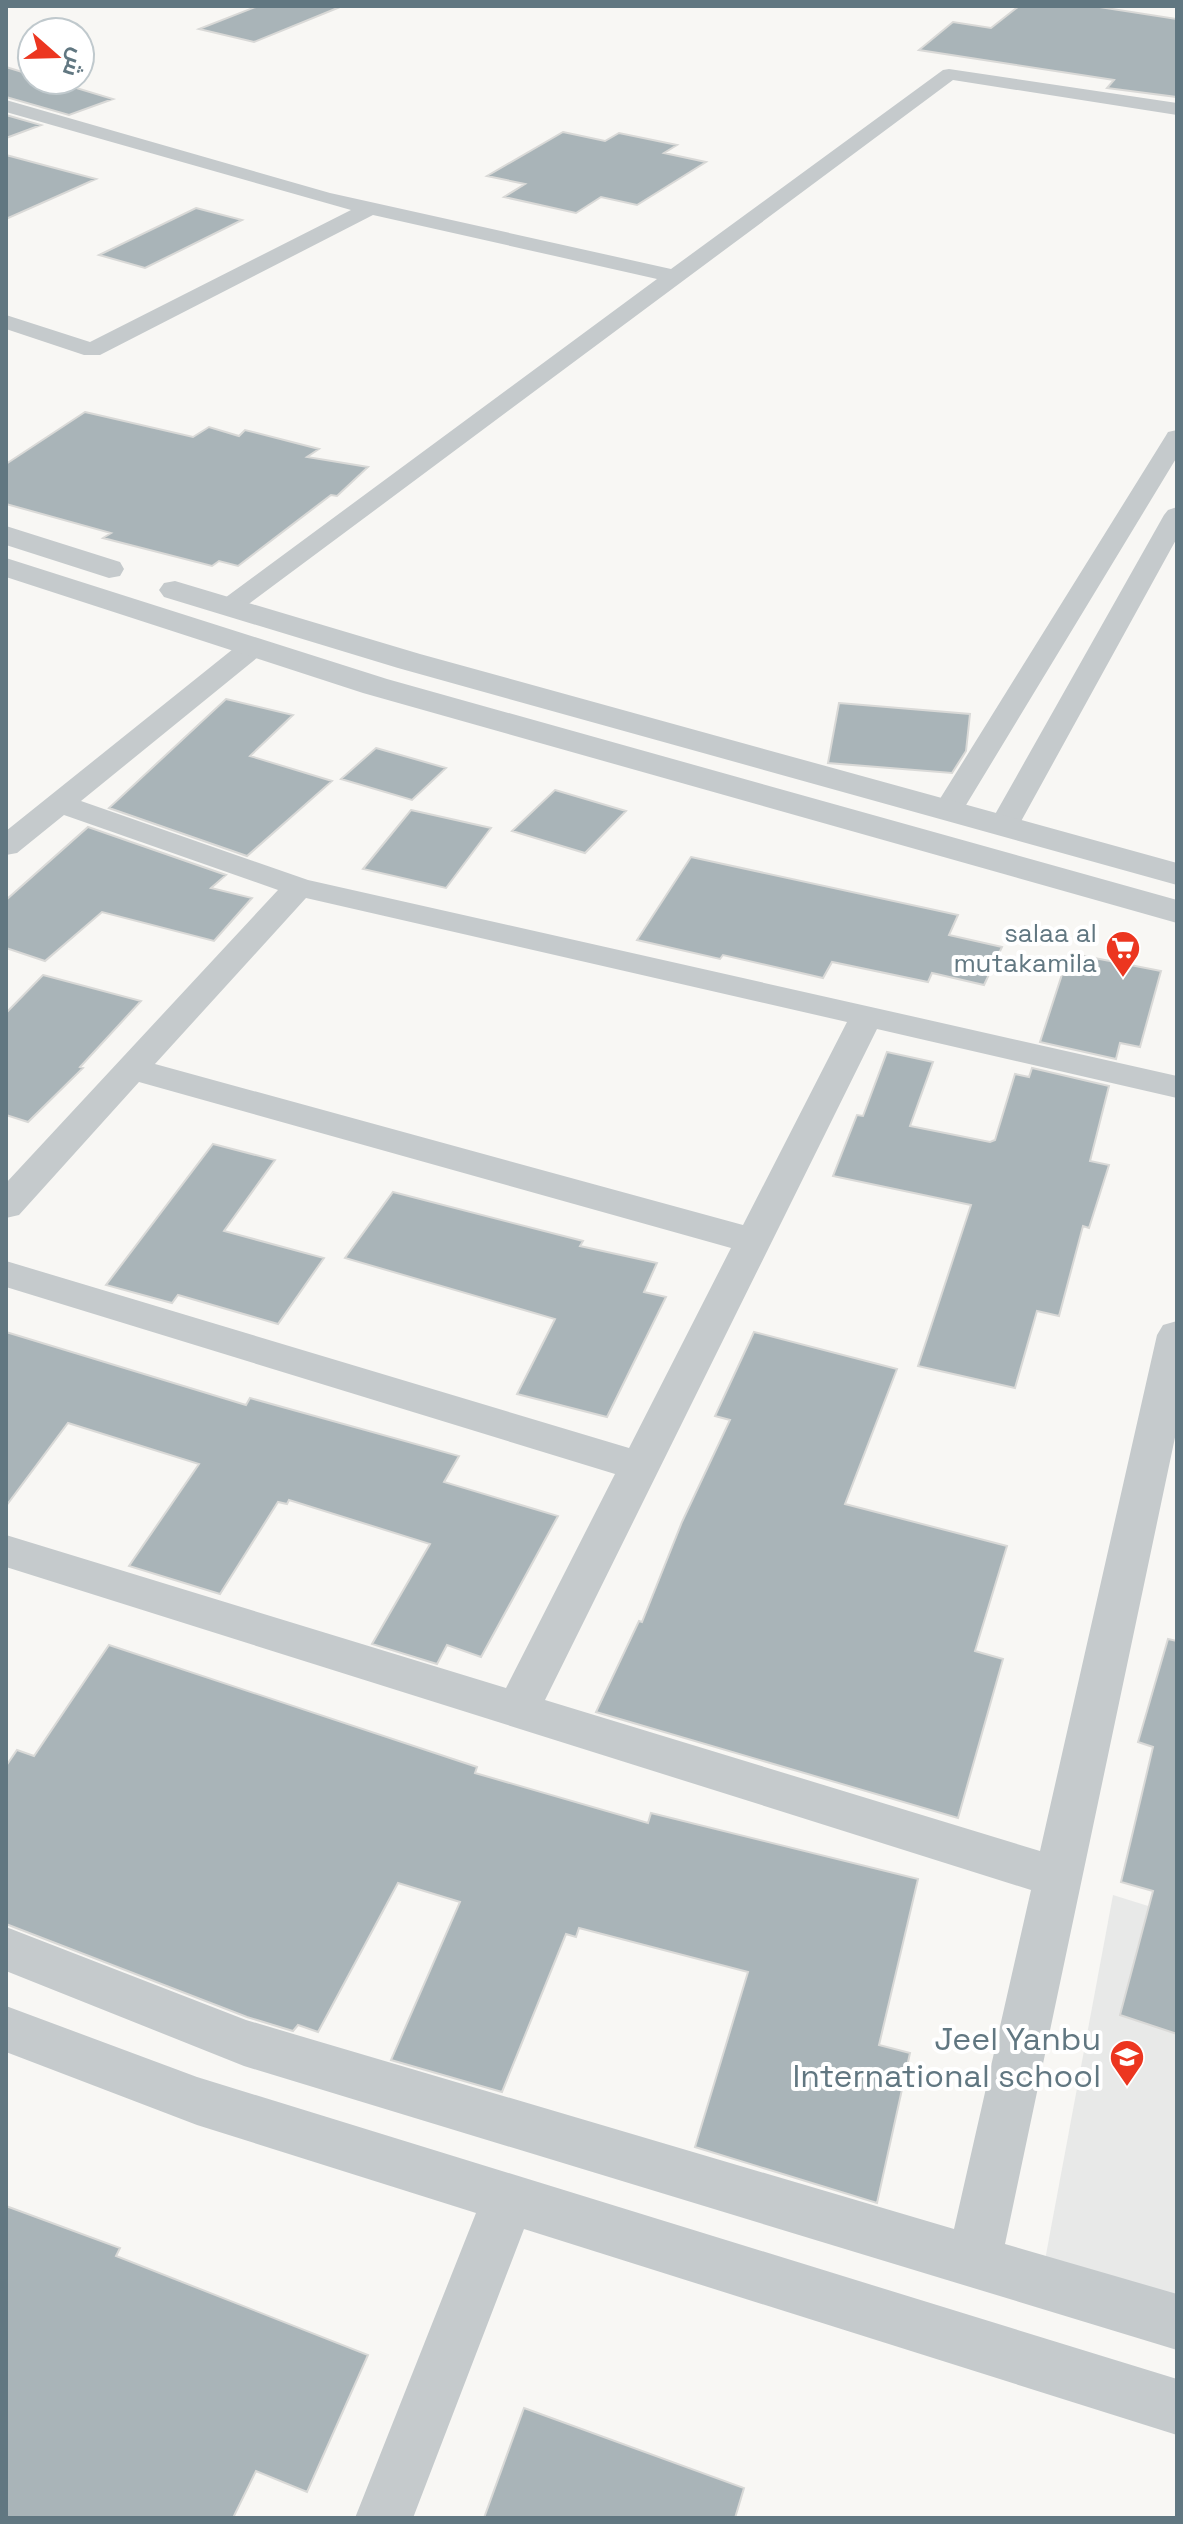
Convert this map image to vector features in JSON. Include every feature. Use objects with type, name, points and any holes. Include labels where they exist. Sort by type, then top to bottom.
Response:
[{"type":"street","points":[[228,606],[949,74],[1177,109]]},
{"type":"street","points":[[6,106],[370,208],[677,277]]},
{"type":"street","points":[[6,322],[92,350],[370,208]]},
{"type":"street","points":[[948,810],[1177,437]]},
{"type":"street","points":[[1004,825],[1165,561],[1177,515]]},
{"type":"street","points":[[6,535],[409,661],[1177,874]]},
{"type":"street","points":[[6,567],[375,686],[1177,912]]},
{"type":"street","points":[[6,846],[253,647]]},
{"type":"street","points":[[59,803],[299,887],[1177,1087]]},
{"type":"street","points":[[6,1206],[299,887]]},
{"type":"street","points":[[517,1710],[867,1016]]},
{"type":"street","points":[[132,1069],[753,1241]]},
{"type":"street","points":[[6,1274],[639,1466]]},
{"type":"street","points":[[974,2261],[1177,1335]]},
{"type":"street","points":[[6,1551],[1059,1878]]},
{"type":"street","points":[[6,1949],[244,2043],[1177,2322]]},
{"type":"street","points":[[6,2029],[197,2101],[1177,2407]]},
{"type":"street","points":[[384,2518],[508,2199]]},
{"type":"shaded area","name":"Jeel Yanbu International school","points":[[1113,1895],[1177,1915],[1177,2300],[1045,2260]]},
{"type":"building","points":[[258,6],[340,7],[254,42],[199,29]]},
{"type":"building","points":[[1019,6],[1093,6],[1177,19],[1177,97],[1107,88],[1114,80],[919,50],[953,22],[991,28]]},
{"type":"building","points":[[6,67],[16,70],[16,96],[96,94],[113,99],[69,115],[6,97]]},
{"type":"building","points":[[6,115],[41,125],[6,138]]},
{"type":"building","points":[[563,132],[605,141],[619,133],[677,145],[664,153],[706,162],[637,205],[601,197],[576,213],[504,197],[525,184],[487,176]]},
{"type":"building","points":[[6,155],[96,179],[6,219]]},
{"type":"building","points":[[196,208],[242,220],[145,268],[99,255]]},
{"type":"building","points":[[85,412],[193,437],[209,427],[239,436],[245,430],[319,449],[307,457],[368,467],[337,496],[331,495],[238,566],[219,561],[212,566],[103,538],[111,533],[6,504],[6,464]]},
{"type":"building","points":[[226,699],[293,715],[250,756],[332,781],[247,856],[109,808]]},
{"type":"building","points":[[839,703],[970,714],[966,751],[952,773],[828,763]]},
{"type":"building","points":[[376,748],[446,768],[412,800],[341,779]]},
{"type":"building","points":[[555,790],[626,811],[585,853],[512,831]]},
{"type":"building","points":[[411,810],[491,828],[446,888],[363,869]]},
{"type":"building","points":[[88,827],[226,875],[211,888],[252,898],[214,941],[102,912],[45,961],[6,948],[6,900]]},
{"type":"building","points":[[691,857],[958,915],[949,935],[1002,947],[984,985],[932,973],[928,982],[832,962],[823,978],[723,955],[720,959],[637,940]]},
{"type":"building","points":[[1069,953],[1161,971],[1140,1047],[1120,1043],[1116,1059],[1040,1042]]},
{"type":"building","points":[[43,975],[141,1001],[80,1067],[83,1068],[28,1122],[6,1115],[6,1013]]},
{"type":"building","points":[[887,1052],[933,1062],[910,1126],[990,1142],[995,1140],[1015,1074],[1029,1077],[1032,1068],[1109,1086],[1090,1161],[1109,1165],[1089,1228],[1083,1226],[1059,1316],[1037,1311],[1015,1388],[918,1366],[971,1205],[833,1176],[857,1115],[863,1116]]},
{"type":"building","points":[[213,1144],[275,1160],[224,1231],[324,1258],[278,1324],[178,1295],[172,1303],[106,1285]]},
{"type":"building","points":[[393,1192],[583,1241],[580,1246],[657,1263],[644,1292],[666,1297],[607,1417],[517,1394],[555,1319],[345,1258]]},
{"type":"building","points":[[6,1332],[246,1405],[250,1398],[459,1456],[444,1482],[558,1516],[481,1657],[447,1645],[437,1664],[372,1644],[430,1544],[289,1500],[287,1504],[278,1502],[220,1594],[129,1566],[199,1464],[68,1423],[6,1506]]},
{"type":"building","points":[[754,1332],[897,1369],[845,1504],[1007,1546],[975,1651],[1003,1659],[958,1818],[596,1712],[639,1621],[642,1622],[682,1522],[730,1420],[715,1416]]},
{"type":"building","points":[[1168,1639],[1177,1641],[1177,2034],[1120,2015],[1153,1891],[1121,1882],[1153,1747],[1138,1742]]},
{"type":"building","points":[[109,1645],[477,1767],[475,1773],[648,1823],[651,1813],[918,1879],[879,2045],[910,2053],[877,2203],[695,2147],[748,1972],[579,1928],[576,1937],[566,1934],[502,2092],[391,2060],[460,1902],[398,1883],[318,2032],[298,2025],[293,2031],[247,2017],[6,1924],[6,1766],[17,1750],[34,1756]]},
{"type":"building","points":[[6,2206],[120,2248],[116,2256],[368,2355],[307,2492],[256,2471],[233,2518],[6,2518]]},
{"type":"building","points":[[524,2408],[744,2488],[735,2518],[484,2518]]},
{"type":"place","name":"salaa al mutakamila","points":[[1123,979]]},
{"type":"place","name":"Jeel Yanbu International school","points":[[1127,2088]]}]
